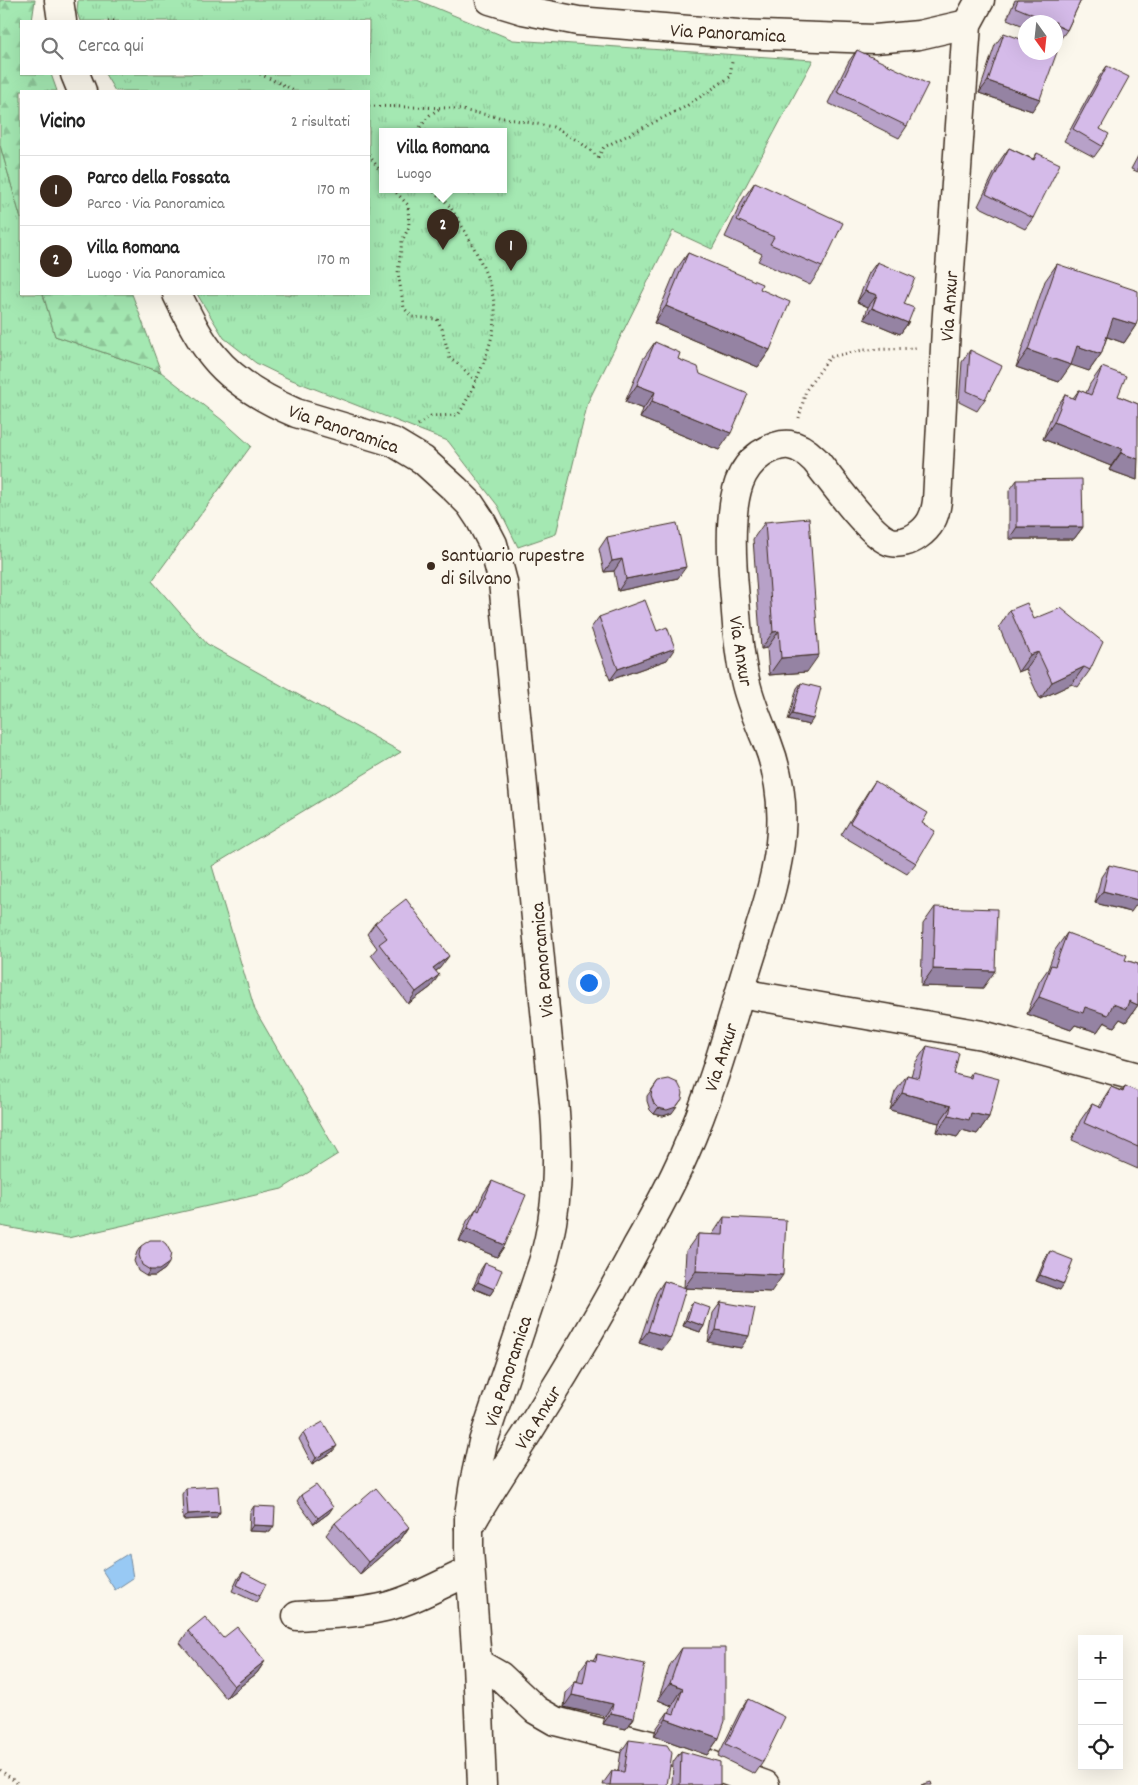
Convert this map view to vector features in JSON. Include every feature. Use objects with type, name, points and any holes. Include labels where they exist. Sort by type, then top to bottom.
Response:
[{"type":"street","points":[[59,0],[62,20]]},
{"type":"street","name":"Via Panoramica","points":[[490,0],[523,10],[578,21],[738,34],[875,39],[920,35],[967,24]]},
{"type":"street","name":"Via Anxur","points":[[469,1527],[587,1337],[660,1205],[684,1156],[702,1111],[740,993],[776,868],[781,840],[782,811],[772,759],[751,703],[740,655],[732,560],[734,507],[738,486],[743,475],[758,456],[777,446],[793,444],[804,450],[815,460],[870,526],[886,540],[892,542],[906,541],[919,534],[931,523],[937,501],[946,328],[967,24],[980,0]]},
{"type":"street","points":[[75,75],[82,90]]},
{"type":"street","name":"Via Panoramica","points":[[178,295],[197,332],[214,358],[253,391],[280,407],[296,413],[392,442],[414,453],[440,474],[470,504],[480,519],[488,533],[501,569],[508,622],[554,1102],[558,1165],[556,1202],[550,1237],[483,1442],[474,1483],[469,1527],[470,1571],[482,1785]]},
{"type":"street","points":[[740,993],[982,1035],[1138,1076]]},
{"type":"street","points":[[297,1616],[384,1607],[406,1600],[470,1571]]},
{"type":"street","points":[[476,1663],[500,1676],[536,1710],[555,1721],[670,1750],[765,1785]]},
{"type":"path","points":[[370,106],[450,108],[553,127],[580,142],[598,157],[604,147],[685,107],[730,77],[738,34]]},
{"type":"path","points":[[262,75],[294,90]]},
{"type":"path","points":[[419,128],[430,115],[439,108]]},
{"type":"path","points":[[370,156],[379,169]]},
{"type":"path","points":[[397,193],[408,205],[409,227],[402,241],[398,273],[404,308],[412,317],[437,319],[442,328],[450,359],[476,381]]},
{"type":"path","points":[[435,193],[449,206],[470,242],[489,283],[494,302],[495,320],[486,354],[476,381],[458,415]]},
{"type":"path","points":[[793,444],[806,390],[830,357],[863,350],[916,348],[945,337],[946,328]]},
{"type":"path","points":[[0,1770],[20,1785]]},
{"type":"green space","points":[[0,0],[35,0],[32,20],[20,20],[20,75],[51,75],[57,90],[20,90],[20,215],[0,145]]},
{"type":"green space","points":[[78,0],[417,0],[513,40],[813,60],[712,249],[673,231],[588,402],[556,534],[518,547],[498,506],[448,441],[287,378],[256,363],[224,338],[198,295],[370,295],[370,90],[114,90],[106,75],[370,75],[370,20],[80,20],[77,12]]},
{"type":"green space","points":[[0,145],[20,215],[20,295],[43,295],[55,336],[161,372],[222,420],[251,446],[152,581],[207,644],[401,752],[212,866],[255,1010],[338,1154],[282,1189],[68,1238],[0,1226]]},
{"type":"green space","points":[[43,295],[132,295],[161,372],[55,336]]},
{"type":"water","points":[[129,1553],[133,1578],[115,1590],[102,1570]]},
{"type":"building","points":[[1018,0],[1081,0],[1067,30],[1063,28],[1063,15],[1034,15],[1015,7]]},
{"type":"building","points":[[1004,33],[1018,38],[1018,60],[1054,60],[1040,99],[988,81]]},
{"type":"building","points":[[857,50],[928,84],[907,126],[837,92]]},
{"type":"building","points":[[1107,66],[1129,77],[1100,129],[1109,134],[1102,146],[1073,129]]},
{"type":"building","points":[[1009,148],[1034,160],[1037,153],[1060,164],[1033,218],[986,194]]},
{"type":"building","points":[[755,182],[843,223],[822,267],[770,244],[774,237],[737,220]]},
{"type":"building","points":[[688,253],[762,284],[760,289],[790,302],[770,350],[666,306]]},
{"type":"building","points":[[877,262],[915,278],[904,304],[914,308],[908,323],[872,308],[877,295],[865,291]]},
{"type":"building","points":[[1057,264],[1138,291],[1138,319],[1136,325],[1113,318],[1101,354],[1077,346],[1071,365],[1028,350]]},
{"type":"building","points":[[655,342],[680,353],[678,359],[698,367],[700,374],[748,394],[731,433],[652,401],[655,392],[637,385]]},
{"type":"building","points":[[970,350],[1002,366],[985,399],[967,391]]},
{"type":"building","points":[[1102,367],[1126,376],[1118,396],[1138,404],[1138,459],[1121,453],[1123,449],[1054,422],[1065,395],[1075,399],[1079,390],[1091,395]]},
{"type":"building","points":[[1082,479],[1083,527],[1017,527],[1017,480]]},
{"type":"building","points":[[809,518],[819,655],[781,658],[779,631],[773,632],[765,522]]},
{"type":"building","points":[[677,523],[686,567],[626,579],[622,559],[612,561],[607,537]]},
{"type":"building","points":[[645,600],[657,631],[667,627],[675,648],[618,669],[599,617]]},
{"type":"building","points":[[1027,603],[1034,619],[1061,608],[1103,642],[1090,670],[1084,667],[1052,682],[1038,652],[1030,655],[1010,610]]},
{"type":"building","points":[[801,683],[821,688],[813,719],[792,714]]},
{"type":"building","points":[[875,781],[928,813],[922,823],[935,831],[916,863],[850,823]]},
{"type":"building","points":[[1109,865],[1138,872],[1138,900],[1103,891]]},
{"type":"building","points":[[406,899],[449,956],[433,968],[439,975],[416,992],[379,944],[387,938],[375,923]]},
{"type":"building","points":[[935,907],[997,909],[995,971],[933,969]]},
{"type":"building","points":[[1067,933],[1127,955],[1125,960],[1138,964],[1138,1005],[1129,1001],[1126,1009],[1113,1004],[1108,1015],[1085,1007],[1083,1013],[1039,997],[1051,965],[1055,966]]},
{"type":"building","points":[[927,1046],[959,1053],[954,1074],[971,1078],[972,1072],[999,1079],[989,1117],[971,1113],[969,1120],[949,1115],[951,1106],[902,1093],[907,1075],[919,1078]]},
{"type":"building","points":[[669,1079],[678,1083],[683,1093],[682,1099],[676,1107],[667,1110],[658,1108],[654,1104],[651,1095],[658,1081]]},
{"type":"building","points":[[1125,1086],[1138,1092],[1138,1147],[1084,1123],[1092,1104],[1101,1108],[1111,1087],[1123,1092]]},
{"type":"building","points":[[492,1181],[526,1195],[505,1245],[467,1229],[476,1209],[479,1211]]},
{"type":"building","points":[[724,1217],[786,1220],[783,1275],[696,1271],[698,1234],[723,1235]]},
{"type":"building","points":[[150,1240],[161,1240],[166,1244],[171,1253],[169,1263],[159,1270],[150,1270],[142,1265],[139,1255],[141,1246]]},
{"type":"building","points":[[1050,1251],[1073,1260],[1064,1284],[1040,1275]]},
{"type":"building","points":[[485,1263],[502,1270],[494,1289],[478,1282]]},
{"type":"building","points":[[664,1281],[686,1288],[671,1338],[648,1331]]},
{"type":"building","points":[[693,1302],[710,1308],[704,1326],[687,1320]]},
{"type":"building","points":[[721,1302],[755,1308],[749,1336],[716,1330]]},
{"type":"building","points":[[323,1422],[337,1446],[316,1458],[303,1433]]},
{"type":"building","points":[[316,1485],[333,1507],[318,1518],[301,1495]]},
{"type":"building","points":[[218,1486],[220,1512],[188,1514],[186,1488]]},
{"type":"building","points":[[376,1488],[409,1527],[368,1562],[335,1523]]},
{"type":"building","points":[[254,1506],[275,1507],[274,1526],[253,1525]]},
{"type":"building","points":[[243,1572],[266,1584],[260,1596],[237,1585]]},
{"type":"building","points":[[205,1617],[223,1638],[237,1627],[265,1661],[234,1686],[188,1631]]},
{"type":"building","points":[[682,1648],[725,1648],[725,1721],[719,1738],[666,1719],[668,1712],[674,1714],[683,1688],[670,1683]]},
{"type":"building","points":[[597,1654],[645,1664],[634,1718],[611,1713],[613,1704],[572,1695],[575,1682],[583,1684],[588,1659],[596,1661]]},
{"type":"building","points":[[748,1699],[785,1717],[763,1762],[726,1744]]},
{"type":"building","points":[[629,1740],[667,1745],[672,1753],[667,1785],[610,1785],[612,1771],[624,1772]]},
{"type":"building","points":[[681,1751],[720,1762],[720,1785],[680,1785]]},
{"type":"building","points":[[931,1782],[932,1785],[921,1785]]},
{"type":"place","name":"Villa Romana","points":[[443,250]]},
{"type":"place","name":"Parco della Fossata","points":[[511,271]]},
{"type":"place","name":"Santuario rupestre di Silvano","points":[[431,566]]}]
